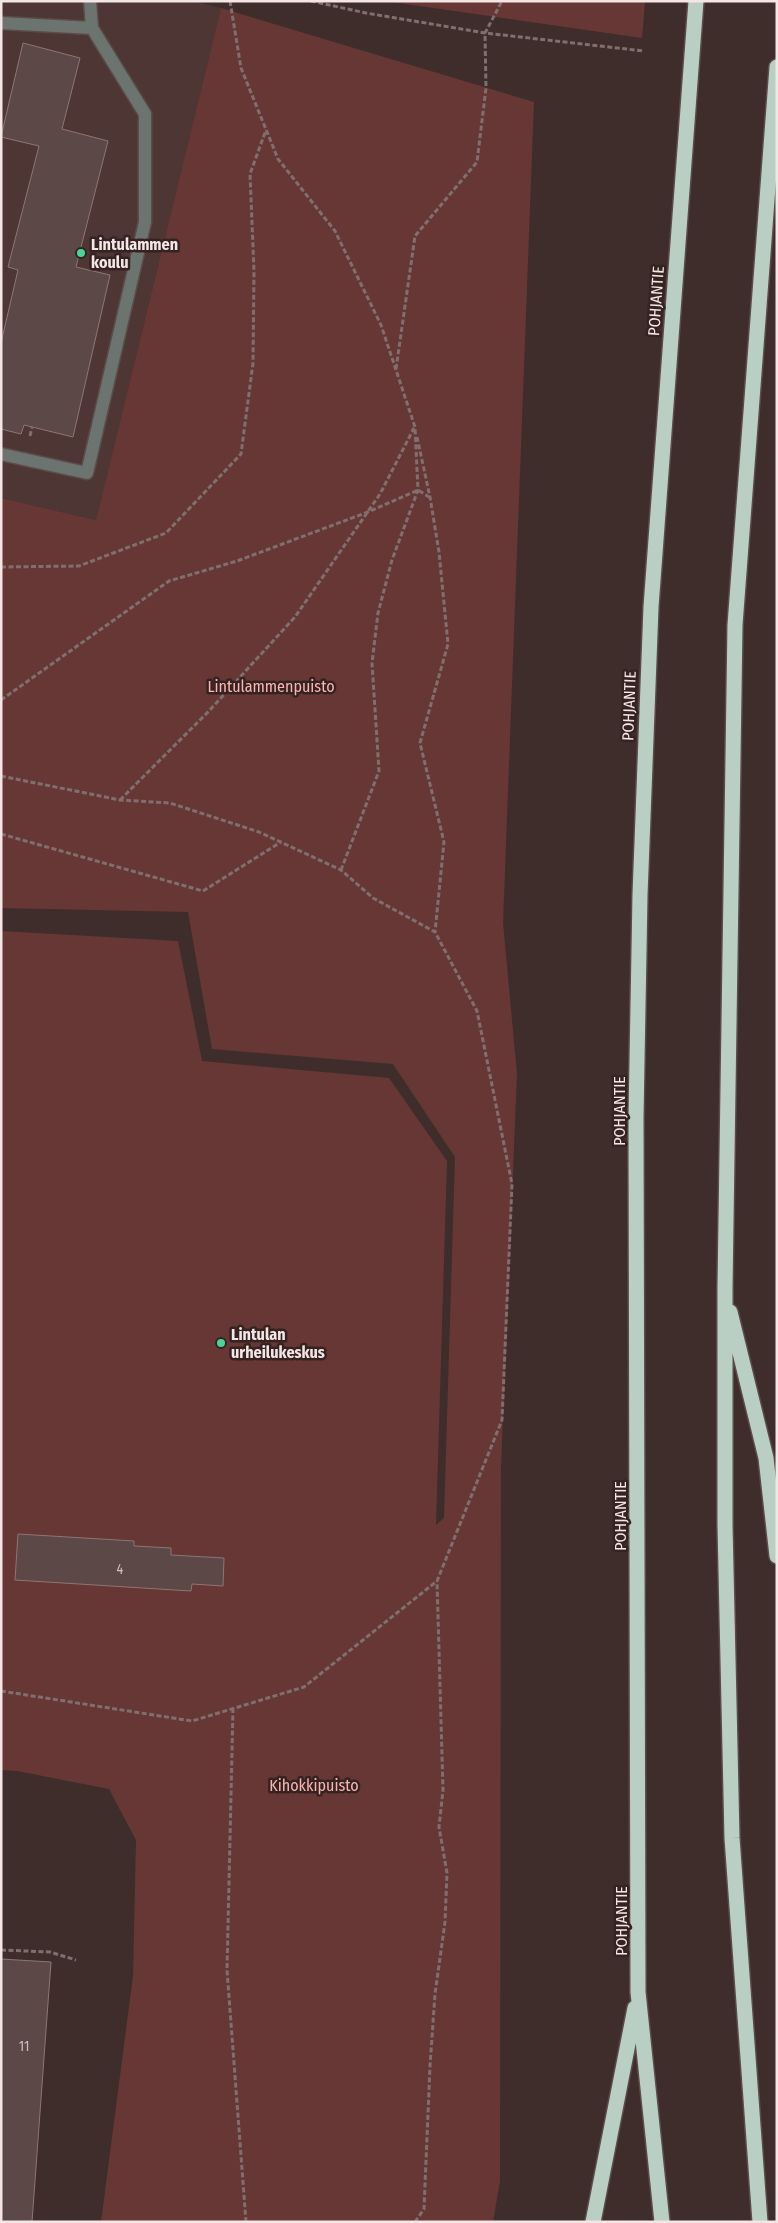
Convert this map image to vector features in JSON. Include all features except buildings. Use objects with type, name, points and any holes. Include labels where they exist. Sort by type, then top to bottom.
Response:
[{"type":"highway","name":"POHJANTIE","points":[[662,2222],[638,1992],[636,1117],[640,895],[651,607],[696,1]]},
{"type":"highway","points":[[760,2222],[732,1838],[725,1525],[725,1288],[735,624],[777,67]]},
{"type":"highway","points":[[725,1288],[766,1458],[777,1556]]},
{"type":"highway","points":[[593,2222],[638,1992]]},
{"type":"lane","points":[[1,454],[87,474],[145,222],[144,114],[92,28],[90,1]]},
{"type":"lane","points":[[1,23],[92,28]]},
{"type":"path","points":[[230,1],[242,68],[278,159],[335,231],[381,325],[414,427],[430,497],[439,552],[448,644],[420,743],[444,842],[435,932]]},
{"type":"path","points":[[311,1],[366,13],[486,33],[644,51]]},
{"type":"path","points":[[396,370],[415,236],[477,162],[486,88],[486,33],[502,1]]},
{"type":"path","points":[[1,567],[79,566],[166,533],[240,454],[254,363],[254,271],[250,174],[266,130]]},
{"type":"path","points":[[340,870],[378,771],[372,663],[378,613],[392,560],[418,490],[414,427]]},
{"type":"path","points":[[120,800],[209,711],[295,617],[380,494],[414,427]]},
{"type":"path","points":[[418,490],[430,497]]},
{"type":"path","points":[[1,700],[170,581],[237,561],[368,512],[418,490]]},
{"type":"path","points":[[1,776],[120,800],[170,803],[259,832],[340,870],[373,898],[435,932],[477,1011],[512,1184],[502,1420],[437,1581],[443,1790],[439,1827],[447,1873],[446,1912],[436,1994],[431,2057],[424,2209],[415,2222]]},
{"type":"path","points":[[1,834],[203,891],[282,842]]},
{"type":"path","points":[[1,1691],[192,1721],[304,1687],[437,1581]]},
{"type":"path","points":[[233,1708],[227,1970],[246,2222]]},
{"type":"path","points":[[1,1950],[50,1952],[76,1960]]},
{"type":"shaded area","name":"Lintulammen koulu","points":[[1,1],[194,1],[221,8],[96,520],[1,498]]},
{"type":"green space","points":[[385,1],[645,1],[642,38]]},
{"type":"green space","points":[[221,8],[534,102],[503,923],[517,1074],[501,1467],[500,2181],[493,2222],[101,2222],[133,1976],[136,1840],[109,1789],[17,1771],[1,1770],[1,931],[178,941],[202,1061],[389,1078],[447,1161],[436,1525],[444,1518],[455,1157],[393,1064],[212,1049],[188,912],[1,908],[1,498],[96,520]]},
{"type":"place","name":"Lintulammen koulu","points":[[81,253]]},
{"type":"place","name":"Lintulan urheilukeskus","points":[[221,1343]]},
{"type":"park label","name":"Lintulammenpuisto","points":[[271,686]]},
{"type":"park label","name":"Kihokkipuisto","points":[[314,1785]]}]
